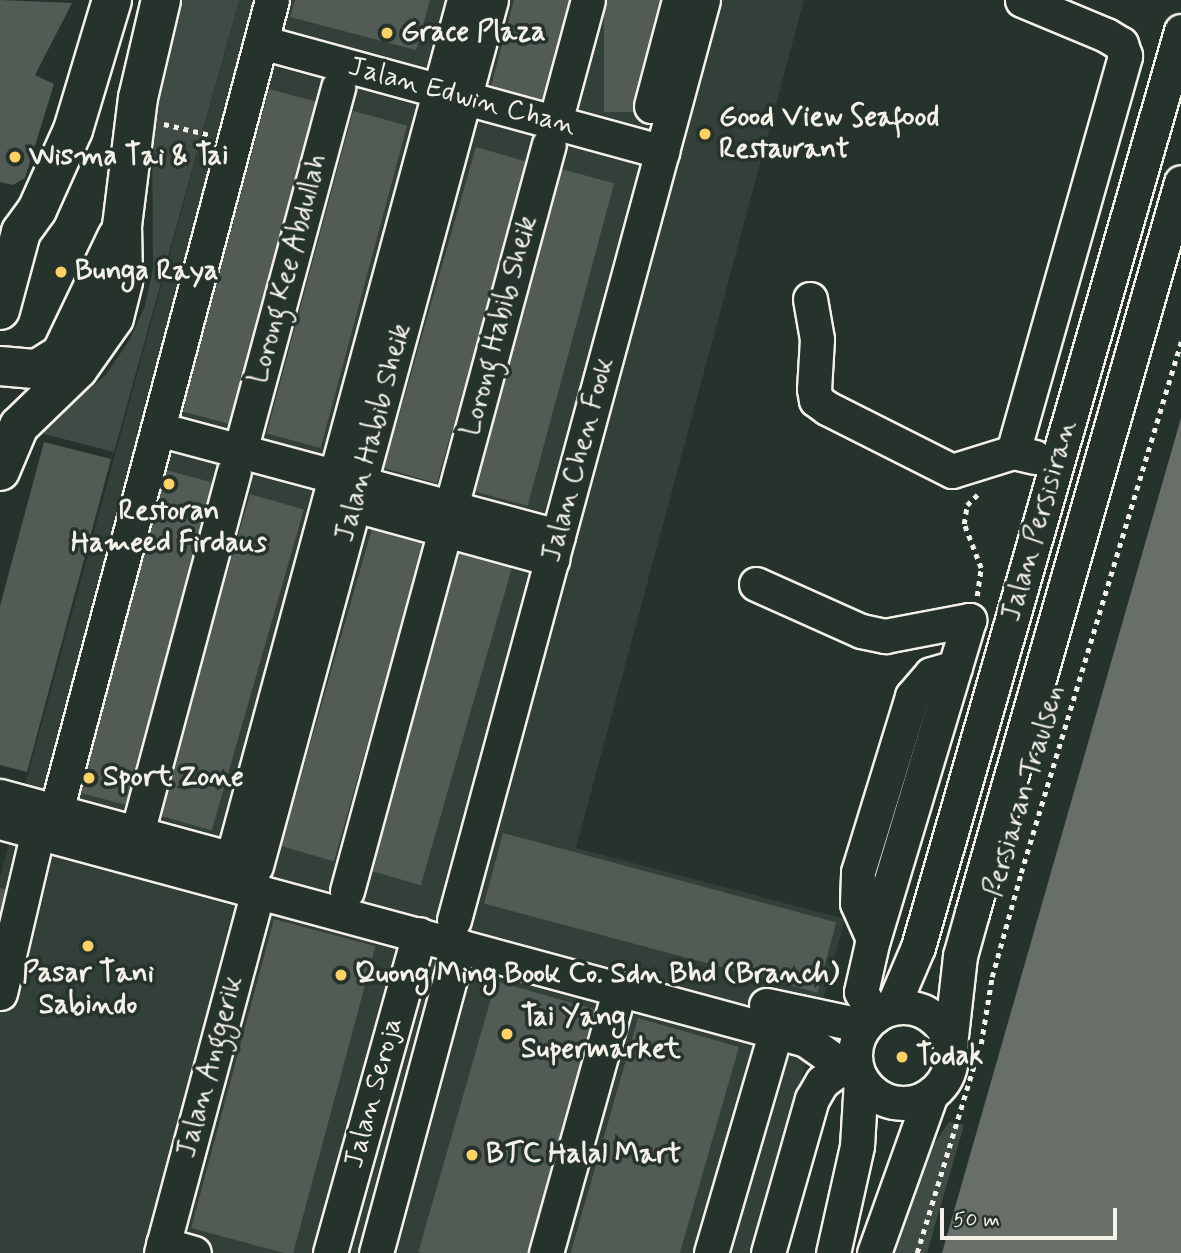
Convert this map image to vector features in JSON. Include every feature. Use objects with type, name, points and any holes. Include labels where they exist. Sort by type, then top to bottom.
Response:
[{"type":"main road","points":[[0,310],[10,230],[37,210],[72,130],[112,0]]},
{"type":"main road","points":[[0,471],[19,426],[86,360],[114,318],[123,281],[122,226],[138,99],[161,0]]},
{"type":"main road","points":[[0,366],[37,369],[61,354],[122,226]]},
{"type":"street","points":[[0,993],[23,815],[155,439],[272,0]]},
{"type":"street","name":"Jalan Habib Sheik","points":[[449,105],[464,0]]},
{"type":"street","name":"Jalan Habib Sheik","points":[[249,872],[345,490],[449,105],[491,0]]},
{"type":"street","name":"Lorong Habib Sheik","points":[[347,891],[588,0]]},
{"type":"street","name":"Jalan Chen Fook","points":[[648,160],[679,0]]},
{"type":"street","name":"Jalan Chen Fook","points":[[441,928],[648,160],[703,0]]},
{"type":"street","points":[[1013,452],[1125,56],[1121,44],[1107,35],[1022,0]]},
{"type":"street","name":"Jalan Persisiran","points":[[877,1017],[918,947],[1181,31]]},
{"type":"street","name":"Jalan Edwin Chan","points":[[258,53],[338,87],[449,105]]},
{"type":"street","name":"Jalan Edwin Chan","points":[[258,53],[648,160]]},
{"type":"street","name":"Lorong Kee Abdullah","points":[[136,833],[338,87]]},
{"type":"street","name":"Jalan Persisiran","points":[[950,1045],[963,945],[1181,181]]},
{"type":"street","points":[[810,299],[817,339],[816,400],[952,471],[1013,452],[1057,463]]},
{"type":"street","points":[[155,439],[544,545]]},
{"type":"street","points":[[757,584],[861,631],[885,636],[969,621],[955,667],[931,674],[912,696],[858,872],[857,903],[873,939],[861,992],[877,1017]]},
{"type":"street","points":[[23,815],[136,833],[249,872],[347,891],[441,928],[808,1016],[877,1017],[922,1011],[944,1031],[950,1045],[947,1072],[931,1094],[874,1253]]},
{"type":"street","points":[[23,815],[249,872],[441,928],[620,988],[776,1030],[806,1040],[852,1072],[878,1096],[901,1104],[931,1094]]},
{"type":"street","name":"Jalan Anggerik","points":[[173,1250],[249,872]]},
{"type":"street","name":"Jalan Seroja","points":[[330,1253],[407,975],[441,928]]},
{"type":"street","name":"Jalan Seroja","points":[[376,1253],[449,982],[441,928]]},
{"type":"street","points":[[407,975],[421,965],[441,971],[449,982]]},
{"type":"street","points":[[546,1253],[620,988]]},
{"type":"street","points":[[833,1253],[855,1158],[852,1072],[855,1052],[877,1017]]},
{"type":"street","points":[[711,1253],[776,1030]]},
{"type":"street","points":[[768,1253],[812,1099],[822,1082],[852,1072]]},
{"type":"path","points":[[151,121],[234,141]]},
{"type":"path","name":"Persiaran Traulsen","points":[[917,1253],[982,1037],[992,977],[1021,873],[1181,342]]},
{"type":"path","points":[[969,621],[981,568],[964,524],[967,505],[986,487]]},
{"type":"shaded area","points":[[178,0],[239,0],[114,452],[36,432],[105,376],[130,339],[145,306],[153,268],[152,112]]},
{"type":"shaded area","points":[[239,0],[804,0],[576,848],[845,919],[754,1253],[0,1253],[0,920],[8,890],[0,888],[0,877]]},
{"type":"shaded area","points":[[1181,418],[1181,1253],[942,1253]]},
{"type":"shaded area","points":[[949,1122],[964,1125],[927,1253],[891,1253],[921,1163]]},
{"type":"building","points":[[0,0],[72,3],[35,75],[54,84],[25,178],[13,185],[0,182]]},
{"type":"building","name":"Grace Plaza","points":[[295,0],[430,0],[416,50],[290,17]]},
{"type":"building","points":[[514,0],[571,0],[544,100],[491,86]]},
{"type":"building","points":[[604,0],[662,0],[662,112],[604,112]]},
{"type":"building","points":[[269,89],[322,103],[236,426],[183,412]]},
{"type":"building","points":[[353,111],[407,125],[321,448],[267,434]]},
{"type":"building","points":[[476,147],[529,162],[437,483],[384,468]]},
{"type":"building","points":[[561,169],[614,183],[528,506],[475,492]]},
{"type":"building","points":[[44,442],[111,459],[27,772],[0,765],[0,606]]},
{"type":"building","points":[[162,469],[216,483],[130,806],[76,792]]},
{"type":"building","points":[[250,494],[304,509],[212,830],[158,815]]},
{"type":"building","points":[[373,525],[426,540],[334,861],[281,846]]},
{"type":"building","points":[[460,549],[513,564],[421,885],[368,870]]},
{"type":"building","points":[[503,833],[836,922],[817,993],[484,904]]},
{"type":"building","points":[[0,888],[8,890],[1,917],[0,917]]},
{"type":"building","points":[[274,919],[375,946],[293,1253],[284,1253],[191,1228]]},
{"type":"building","points":[[496,981],[598,1010],[528,1253],[418,1252]]},
{"type":"building","points":[[638,1018],[739,1047],[680,1253],[571,1253]]},
{"type":"place","name":"Grace Plaza","points":[[387,33]]},
{"type":"place","name":"Good View Seafood Restaurant","points":[[705,134]]},
{"type":"place","name":"Wisma Tai & Tai","points":[[15,157]]},
{"type":"place","name":"Bunga Raya","points":[[61,272]]},
{"type":"place","name":"Restoran Hameed Firdaus","points":[[169,484]]},
{"type":"place","name":"Sport Zone","points":[[89,778]]},
{"type":"place","name":"Pasar Tani Sabindo","points":[[88,946]]},
{"type":"place","name":"Quong Ming Book Co. Sdn Bhd (Branch)","points":[[341,975]]},
{"type":"place","name":"Tai Yang Supermarket","points":[[507,1034]]},
{"type":"place","name":"Todak","points":[[902,1057]]},
{"type":"place","name":"BTC Halal Mart","points":[[472,1155]]}]
